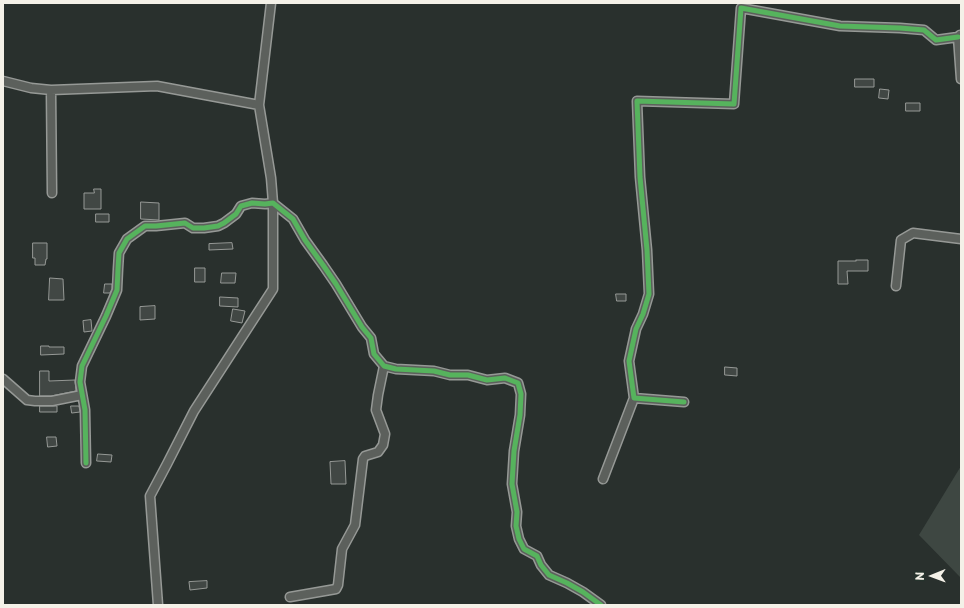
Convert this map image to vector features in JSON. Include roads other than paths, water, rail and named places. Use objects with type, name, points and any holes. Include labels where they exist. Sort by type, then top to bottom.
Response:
[{"type":"street","points":[[158,605],[150,496],[194,411],[273,289],[273,203],[271,178],[259,105],[271,3]]},
{"type":"street","points":[[603,479],[634,398],[629,361],[636,329],[643,314],[649,294],[647,250],[640,177],[637,101],[734,104],[741,8],[840,26],[924,30],[936,40],[959,36],[961,79]]},
{"type":"street","points":[[3,81],[31,88],[51,90],[157,86],[259,105]]},
{"type":"street","points":[[51,90],[52,192]]},
{"type":"street","points":[[86,463],[85,410],[80,382],[82,366],[117,290],[119,254],[126,239],[145,226],[185,223],[193,228],[218,226],[236,214],[241,206],[252,203],[273,203],[293,219],[305,240],[336,284],[362,327],[371,338],[374,354],[384,366],[396,369],[434,371],[450,375],[468,375],[487,380],[505,378],[518,383],[520,394],[520,415],[514,451],[512,484],[517,512],[516,526],[519,540],[524,549],[537,556],[541,565],[549,575],[583,592],[601,605]]},
{"type":"street","points":[[896,286],[901,240],[913,233],[961,239]]},
{"type":"street","points":[[290,597],[336,589],[338,585],[342,549],[355,525],[363,459],[365,456],[378,452],[383,446],[385,434],[376,410],[384,366]]},
{"type":"street","points":[[3,379],[27,400],[52,401],[82,395]]},
{"type":"street","points":[[634,398],[684,402]]}]
